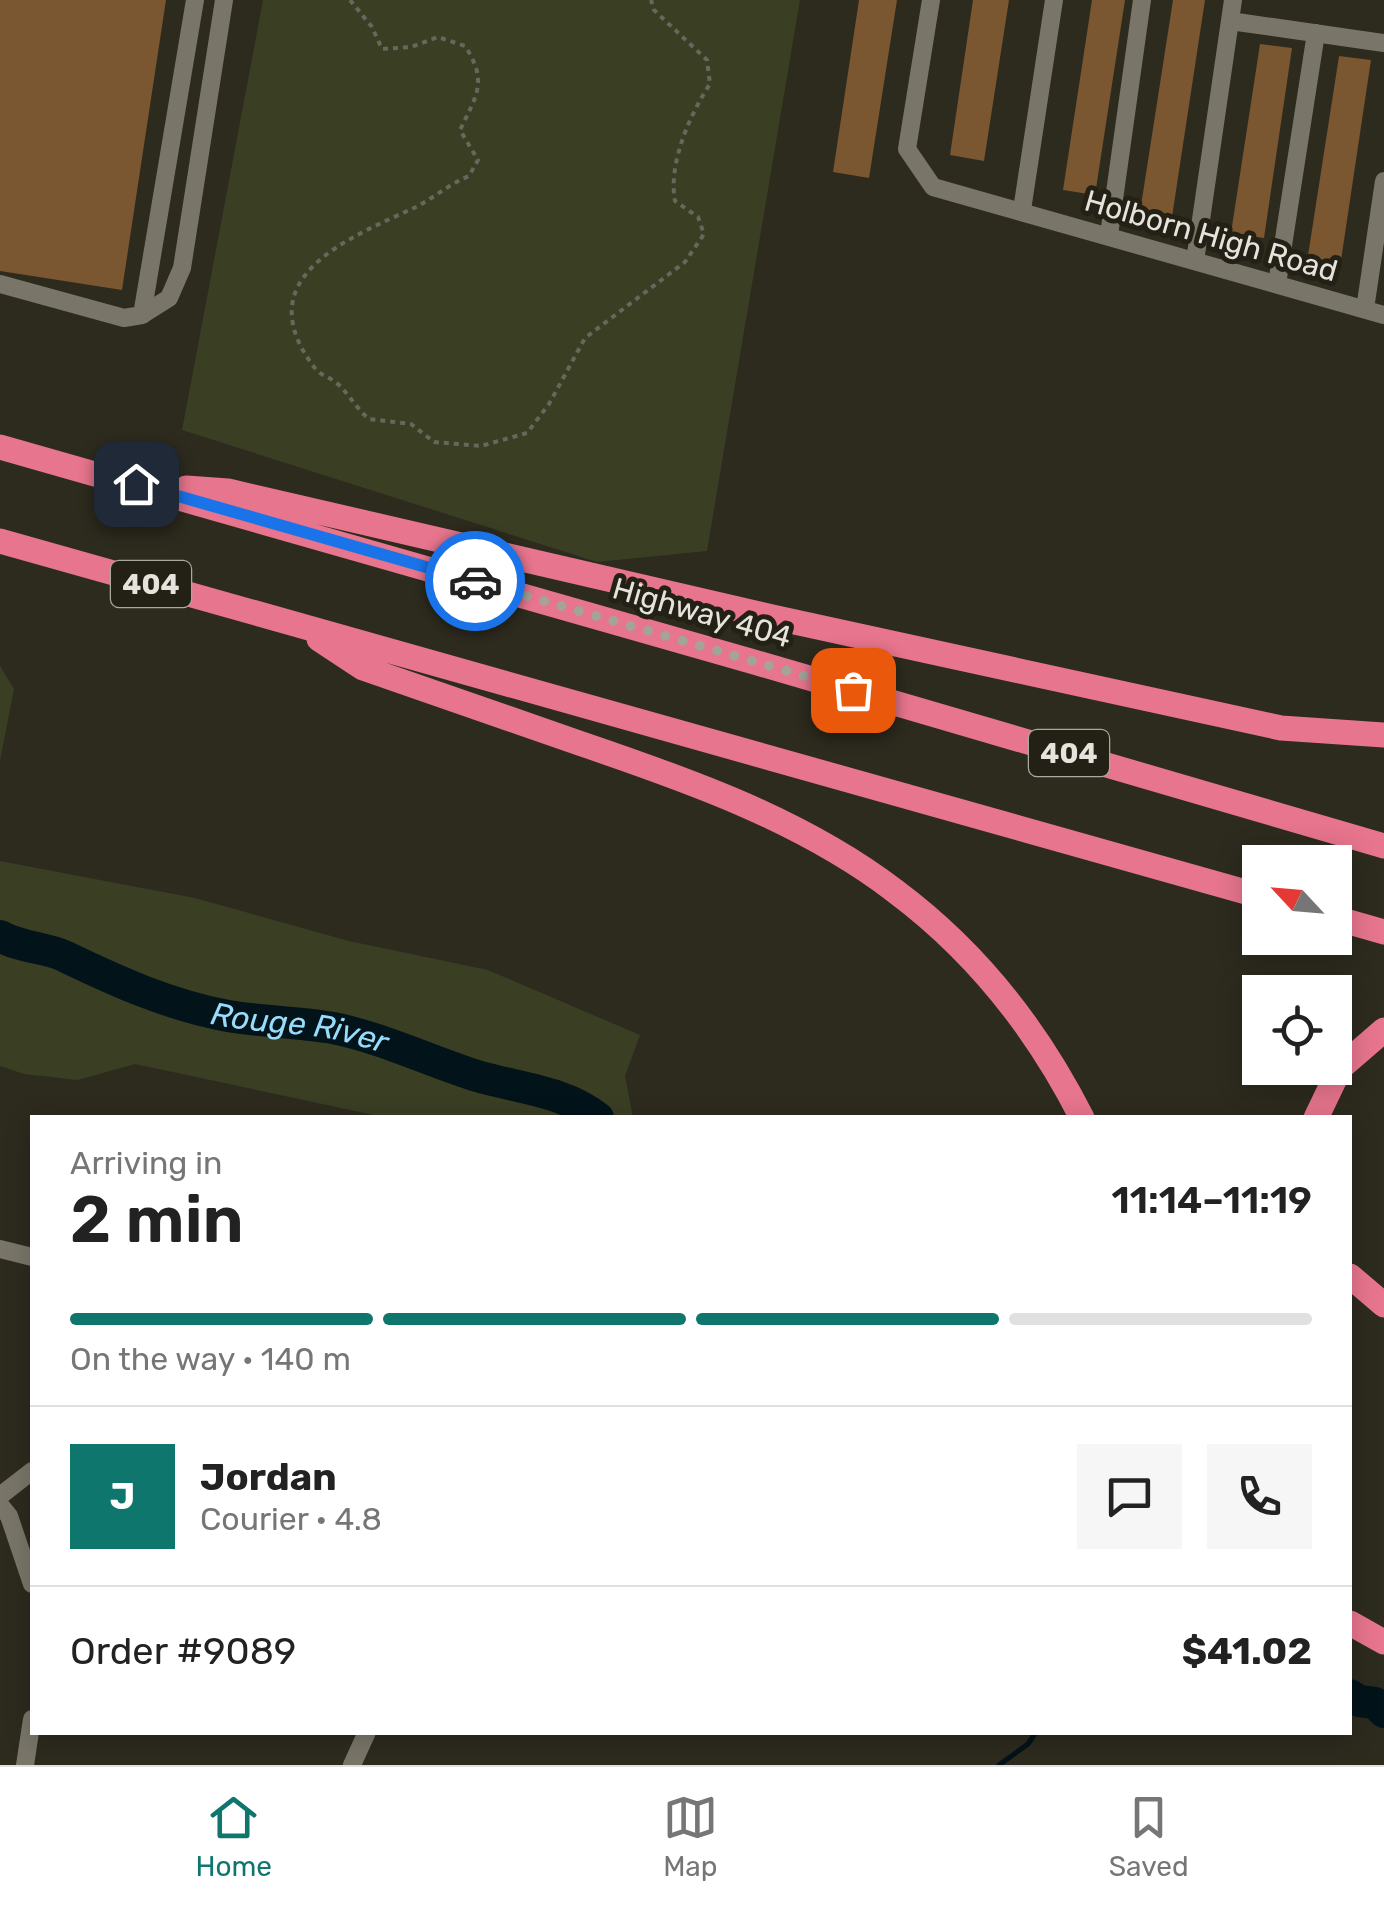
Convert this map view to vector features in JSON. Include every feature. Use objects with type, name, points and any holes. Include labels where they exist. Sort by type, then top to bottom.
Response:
[{"type":"highway","name":"Highway 404","points":[[0,447],[1384,846]]},
{"type":"highway","points":[[170,494],[192,486],[228,491],[772,617],[1280,728],[1384,735]]},
{"type":"highway","name":"404","points":[[0,540],[1242,891]]},
{"type":"highway","points":[[303,628],[363,668],[708,790],[787,825],[845,857],[896,891],[980,969],[1027,1025],[1080,1115]]},
{"type":"highway","points":[[1352,923],[1384,932]]},
{"type":"highway","points":[[1317,1115],[1340,1068],[1384,1030]]},
{"type":"highway","points":[[1352,1278],[1384,1305]]},
{"type":"highway","points":[[1352,1624],[1384,1642]]},
{"type":"street","points":[[142,314],[194,0]]},
{"type":"street","points":[[0,284],[124,318],[142,314],[169,298],[182,268],[224,0]]},
{"type":"street","name":"Holborn High Road","points":[[931,0],[907,149],[933,187],[1384,315]]},
{"type":"street","points":[[1022,210],[1054,0]]},
{"type":"street","points":[[1109,235],[1142,0]]},
{"type":"street","points":[[1194,261],[1233,0]]},
{"type":"street","points":[[1230,21],[1384,43]]},
{"type":"street","points":[[1277,284],[1316,33]]},
{"type":"street","points":[[1364,310],[1384,181]]},
{"type":"street","points":[[0,1249],[30,1256]]},
{"type":"street","points":[[0,1496],[30,1473]]},
{"type":"street","points":[[0,1505],[9,1516],[30,1578]]},
{"type":"street","points":[[26,1765],[30,1734]]},
{"type":"street","points":[[352,1765],[366,1735]]},
{"type":"path","points":[[350,0],[372,27],[382,49],[411,47],[438,38],[465,46],[478,66],[480,88],[460,130],[478,160],[469,176],[447,185],[417,206],[371,226],[336,246],[323,259],[294,289],[292,313],[298,341],[316,372],[337,383],[369,420],[411,424],[434,442],[481,446],[527,433],[549,404],[584,338],[686,262],[704,234],[698,217],[676,201],[672,184],[690,115],[710,84],[707,60],[654,10],[651,0]]},
{"type":"green space","points":[[263,0],[800,0],[707,551],[597,562],[182,430]]},
{"type":"green space","points":[[0,666],[14,689],[0,761]]},
{"type":"green space","points":[[0,861],[195,898],[349,941],[488,970],[640,1035],[625,1076],[633,1115],[374,1115],[135,1064],[78,1080],[24,1074],[0,1066]]},
{"type":"building","points":[[0,0],[166,0],[122,290],[0,271]]},
{"type":"building","points":[[859,0],[897,0],[869,178],[833,172]]},
{"type":"building","points":[[973,0],[1009,0],[984,161],[950,155]]},
{"type":"building","points":[[1092,0],[1125,0],[1095,195],[1063,190]]},
{"type":"building","points":[[1173,0],[1205,0],[1172,217],[1140,212]]},
{"type":"building","points":[[1260,44],[1292,48],[1264,238],[1231,233]]},
{"type":"building","points":[[1339,56],[1371,60],[1340,267],[1307,262]]},
{"type":"waterway","name":"Rouge River","points":[[0,936],[56,953],[185,1006],[228,1016],[352,1032],[477,1076],[556,1096],[594,1115]]},
{"type":"waterway","name":"Rouge River","points":[[1352,1696],[1375,1703],[1384,1712]]},
{"type":"waterway","points":[[999,1765],[1034,1735]]},
{"type":"way so far","points":[[475,581],[853,690]]},
{"type":"route","points":[[136,484],[475,581]]}]
